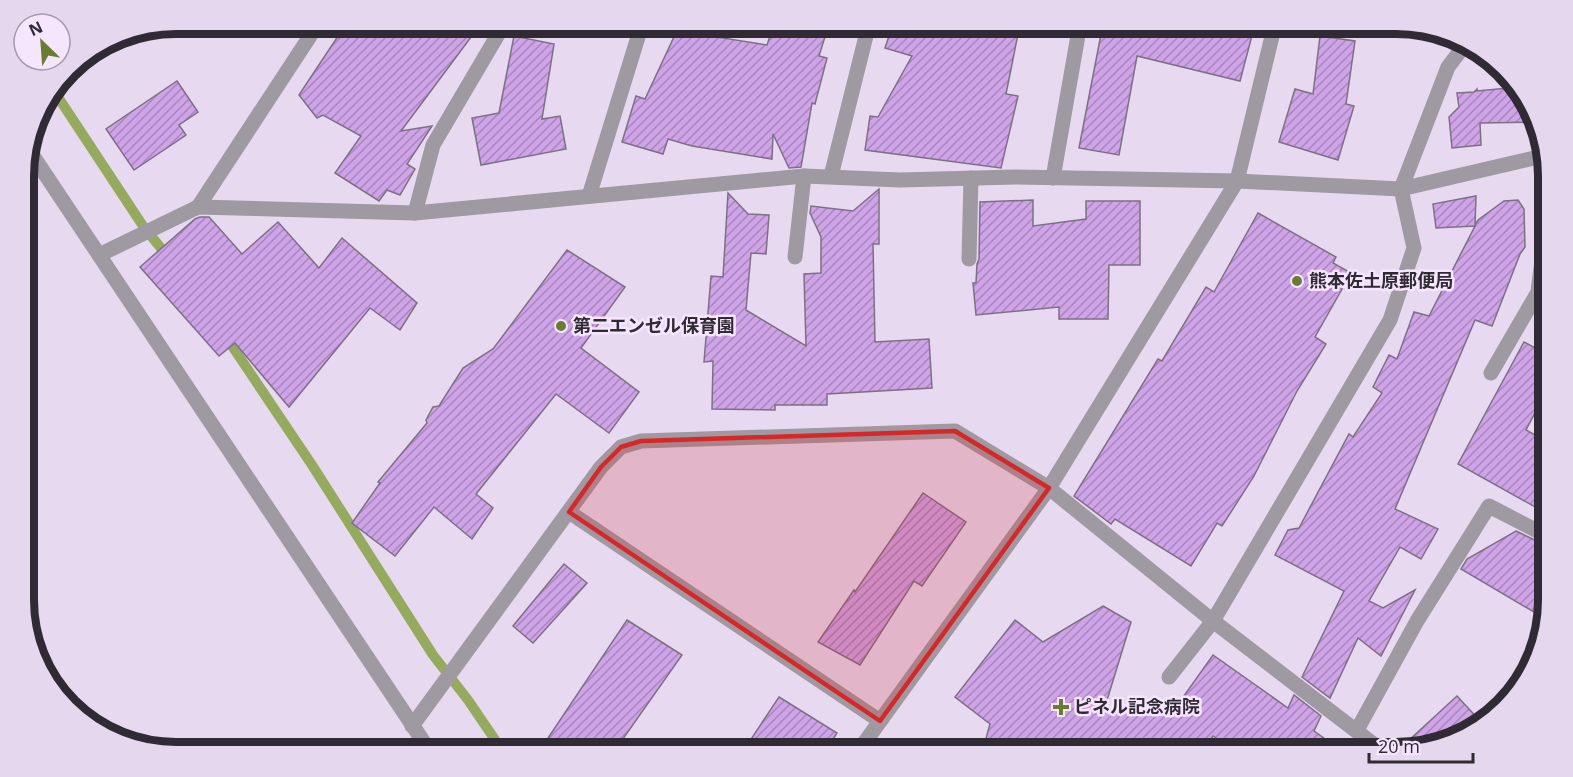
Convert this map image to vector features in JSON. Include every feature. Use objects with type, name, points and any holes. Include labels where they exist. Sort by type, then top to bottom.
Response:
[{"type":"street","points":[[198,207],[311,34]]},
{"type":"street","points":[[414,213],[433,145],[498,34]]},
{"type":"street","points":[[589,196],[639,34]]},
{"type":"street","points":[[831,176],[866,34]]},
{"type":"street","points":[[1053,178],[1078,34]]},
{"type":"street","points":[[864,742],[1049,488],[1237,181],[1273,34]]},
{"type":"street","points":[[1169,677],[1213,621],[1390,320],[1414,248],[1401,189],[1448,67],[1461,50]]},
{"type":"street","points":[[99,255],[198,207],[414,213],[804,176],[900,180],[1053,178],[1237,181],[1401,189],[1537,157]]},
{"type":"street","points":[[36,160],[423,742]]},
{"type":"street","points":[[795,257],[804,176]]},
{"type":"street","points":[[969,259],[971,178]]},
{"type":"street","points":[[1491,373],[1538,302]]},
{"type":"street","points":[[412,726],[601,467],[621,447],[641,441],[955,431],[1049,488],[1213,621],[1372,742]]},
{"type":"street","points":[[1357,730],[1418,621],[1488,506],[1538,531]]},
{"type":"street","points":[[568,512],[880,721]]},
{"type":"highlighted area","points":[[955,431],[1049,488],[880,721],[569,512],[601,467],[621,447],[641,441]]},
{"type":"building","points":[[339,34],[473,34],[401,131],[432,126],[407,164],[415,169],[400,195],[387,190],[379,201],[335,173],[361,136],[323,115],[317,118],[299,95]]},
{"type":"building","points":[[675,34],[711,34],[710,36],[767,45],[771,34],[826,34],[819,56],[827,58],[815,104],[812,103],[801,167],[789,168],[773,134],[772,159],[692,146],[668,139],[663,154],[622,142],[636,96],[645,99]]},
{"type":"building","points":[[890,34],[1018,34],[1006,94],[1018,96],[1001,168],[865,150],[870,116],[878,117],[912,56],[885,48]]},
{"type":"building","points":[[1101,34],[1252,34],[1240,81],[1137,56],[1119,155],[1079,148]]},
{"type":"building","points":[[514,36],[554,44],[542,119],[560,116],[566,149],[481,165],[472,118],[499,113]]},
{"type":"building","points":[[1320,36],[1355,41],[1346,104],[1354,106],[1338,160],[1279,142],[1295,89],[1313,94]]},
{"type":"building","points":[[177,81],[198,112],[179,125],[186,135],[134,170],[106,129]]},
{"type":"building","points":[[1507,88],[1520,105],[1528,122],[1480,123],[1481,145],[1452,148],[1449,117],[1459,107],[1457,93],[1474,92],[1477,89],[1477,91]]},
{"type":"building","points":[[879,189],[879,244],[873,244],[875,342],[929,339],[932,388],[827,394],[827,405],[775,405],[775,410],[712,409],[713,361],[704,362],[711,276],[723,277],[728,193],[748,214],[769,215],[766,254],[751,253],[746,310],[806,346],[804,274],[821,273],[821,237],[810,213],[811,206],[853,211]]},
{"type":"building","points":[[1476,196],[1475,225],[1478,220],[1504,201],[1518,200],[1524,209],[1525,247],[1520,254],[1492,326],[1475,320],[1395,509],[1438,529],[1421,559],[1400,547],[1369,601],[1383,608],[1415,590],[1381,656],[1358,638],[1330,698],[1302,677],[1344,591],[1275,555],[1288,530],[1299,528],[1349,434],[1353,437],[1382,393],[1373,387],[1389,355],[1397,359],[1414,312],[1429,316],[1475,226],[1436,228],[1433,204]]},
{"type":"building","points":[[1033,200],[1033,226],[1086,219],[1086,201],[1140,201],[1140,265],[1109,265],[1108,319],[1059,319],[1059,307],[976,315],[973,283],[976,283],[979,259],[980,202]]},
{"type":"building","points":[[1258,213],[1336,257],[1333,263],[1351,273],[1315,337],[1326,344],[1297,391],[1254,476],[1222,526],[1217,523],[1191,566],[1115,519],[1111,524],[1074,496],[1158,359],[1162,361],[1206,287],[1214,292]]},
{"type":"building","points":[[200,217],[209,217],[242,254],[278,222],[319,268],[342,238],[417,303],[400,330],[370,308],[289,407],[235,343],[219,356],[140,267]]},
{"type":"building","points":[[567,250],[625,287],[581,348],[639,392],[609,433],[556,394],[476,494],[493,508],[472,539],[434,507],[395,556],[352,523],[380,483],[378,482],[427,423],[426,420],[433,407],[439,406],[463,368],[493,349]]},
{"type":"building","points":[[1524,342],[1538,350],[1538,407],[1526,430],[1538,437],[1538,509],[1458,464]]},
{"type":"building","points":[[923,493],[966,522],[922,586],[914,581],[860,665],[818,642]]},
{"type":"building","points":[[1516,531],[1538,542],[1537,614],[1461,569],[1467,559]]},
{"type":"building","points":[[564,564],[587,583],[533,643],[513,626]]},
{"type":"building","points":[[1103,606],[1131,622],[1104,710],[1146,706],[1174,710],[1213,655],[1288,708],[1294,695],[1321,716],[1314,731],[1330,742],[1221,742],[1213,736],[1209,742],[985,742],[990,724],[955,697],[1015,620],[1043,642]]},
{"type":"building","points":[[627,620],[682,655],[621,742],[545,742]]},
{"type":"building","points":[[1457,696],[1477,718],[1442,735],[1407,742]]},
{"type":"building","points":[[779,697],[837,733],[831,742],[749,742]]},
{"type":"waterway","points":[[58,97],[143,226],[169,258]]},
{"type":"waterway","points":[[224,334],[312,465],[433,655],[497,742]]},
{"type":"place","name":"熊本佐土原郵便局","points":[[1297,281]]},
{"type":"place","name":"第二エンゼル保育園","points":[[561,326]]},
{"type":"place","name":"ピネル記念病院","points":[[1061,707]]}]
